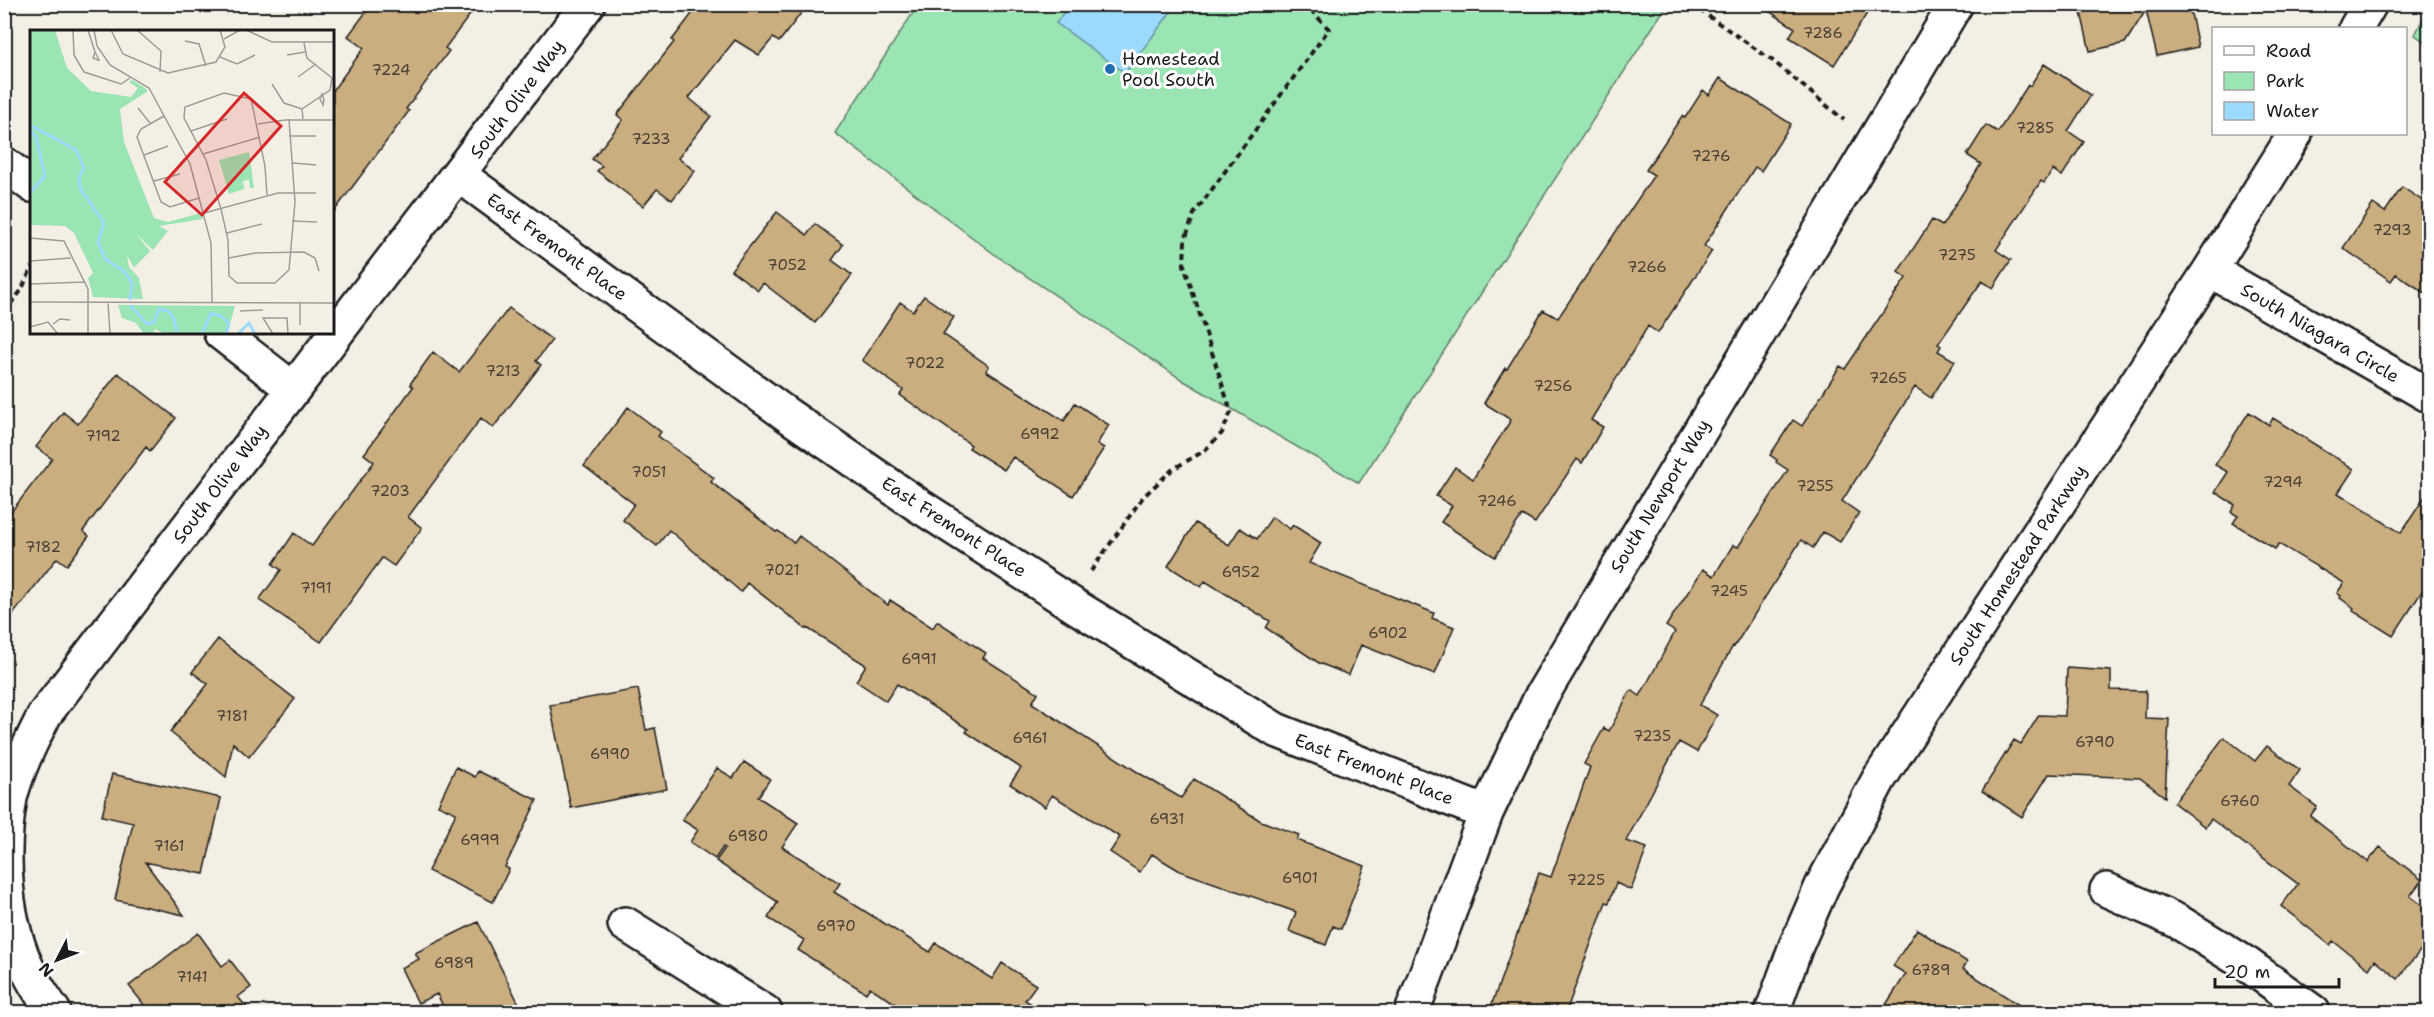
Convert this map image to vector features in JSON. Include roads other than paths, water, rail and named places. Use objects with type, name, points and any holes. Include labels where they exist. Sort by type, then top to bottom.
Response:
[{"type":"street","name":"South Olive Way","points":[[54,1012],[30,974],[13,930],[5,874],[6,835],[11,797],[28,749],[45,714],[588,4]]},
{"type":"street","name":"South Newport Way","points":[[1412,1012],[1486,813],[1542,695],[1956,4]]},
{"type":"street","points":[[2357,27],[2370,4]]},
{"type":"street","name":"South Homestead Parkway","points":[[1772,1012],[1796,946],[1822,886],[1879,779],[2210,270],[2294,135]]},
{"type":"street","points":[[4,164],[30,184]]},
{"type":"street","name":"East Fremont Place","points":[[459,175],[786,414],[918,505],[1276,730],[1486,813]]},
{"type":"street","name":"South Niagara Circle","points":[[2210,270],[2430,396]]},
{"type":"street","points":[[222,334],[293,389]]},
{"type":"street","points":[[2107,890],[2177,921],[2248,964],[2313,1012]]},
{"type":"street","points":[[625,924],[765,1012]]},
{"type":"water","points":[[1070,4],[1176,5],[1125,73],[1056,23]]},
{"type":"place","name":"Homestead Pool South","points":[[1110,69]]}]
